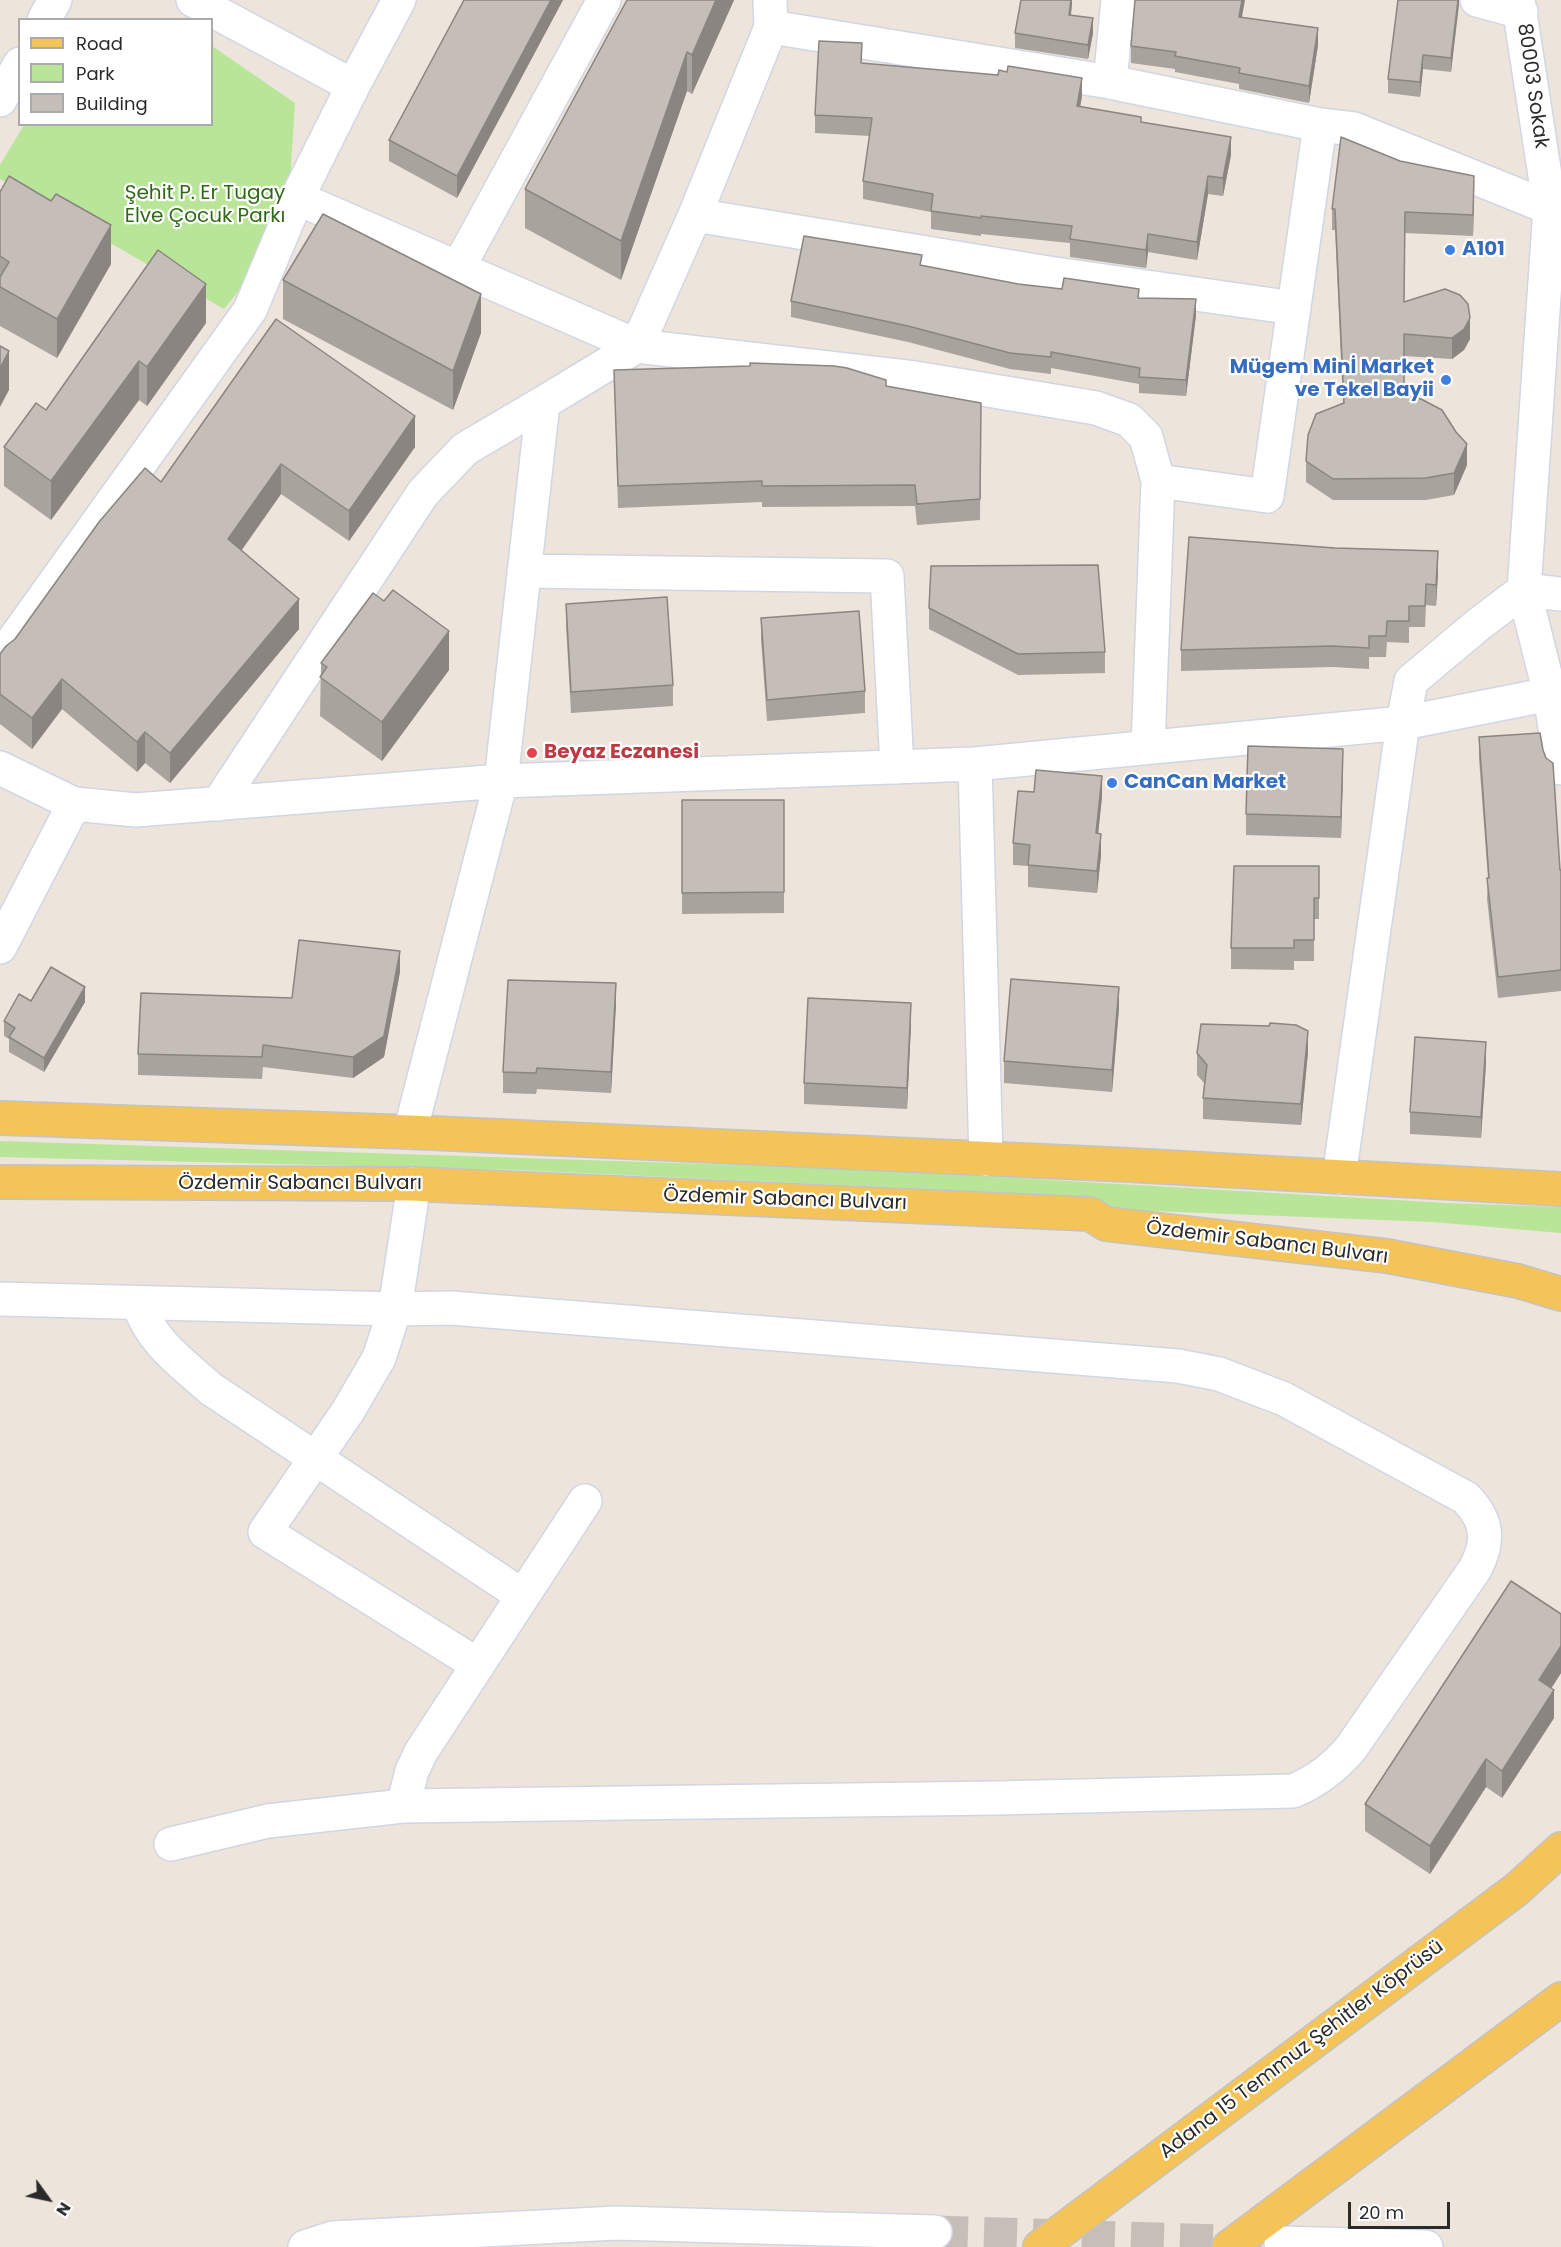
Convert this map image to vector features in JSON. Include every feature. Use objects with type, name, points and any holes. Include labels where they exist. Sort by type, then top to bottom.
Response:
[{"type":"main road","points":[[0,1118],[410,1132],[1129,1164],[1339,1178],[1561,1189]]},
{"type":"main road","name":"Özdemir Sabancı Bulvarı","points":[[0,1182],[412,1184],[1090,1214],[1106,1224],[1387,1256],[1518,1281],[1561,1294]]},
{"type":"main road","name":"Adana 15 Temmuz Şehitler Köprüsü","points":[[1040,2247],[1517,1889],[1561,1849]]},
{"type":"main road","points":[[1229,2247],[1561,1999]]},
{"type":"street","points":[[45,18],[55,0]]},
{"type":"street","points":[[192,0],[353,86]]},
{"type":"street","points":[[0,659],[250,310],[297,198],[399,0]]},
{"type":"street","points":[[458,268],[604,0]]},
{"type":"street","points":[[1110,82],[1118,0]]},
{"type":"street","points":[[1477,0],[1520,6]]},
{"type":"street","name":"80003 Sokak","points":[[1520,6],[1556,208],[1524,590],[1550,694],[1561,768]]},
{"type":"street","points":[[218,804],[423,493],[465,449],[636,346],[695,215],[770,14],[1320,125],[1354,129],[1556,208]]},
{"type":"street","points":[[0,100],[18,68]]},
{"type":"street","points":[[1158,481],[1267,496],[1320,125]]},
{"type":"street","points":[[297,198],[636,346],[915,378],[1095,408],[1129,420],[1146,437],[1158,481],[1148,747]]},
{"type":"street","points":[[695,215],[1036,271],[1294,308]]},
{"type":"street","points":[[410,1132],[501,781],[543,403]]},
{"type":"street","points":[[524,571],[887,576],[897,767]]},
{"type":"street","points":[[1339,1178],[1403,723],[1411,681],[1524,590],[1561,594]]},
{"type":"street","points":[[0,768],[74,804],[136,810],[501,781],[975,764],[1403,723],[1550,694]]},
{"type":"street","points":[[975,764],[986,1159]]},
{"type":"street","points":[[0,947],[74,804]]},
{"type":"street","points":[[412,1184],[395,1309],[388,1334],[369,1376],[316,1459],[265,1532],[478,1665]]},
{"type":"street","points":[[0,1299],[139,1304],[451,1308],[1178,1366],[1218,1374],[1284,1399],[1466,1498],[1482,1519],[1485,1545],[1475,1569],[1351,1748],[1327,1773],[1311,1784],[1293,1791],[997,1798],[403,1806],[268,1821],[171,1844]]},
{"type":"street","points":[[139,1304],[144,1319],[159,1340],[174,1357],[211,1389],[523,1596]]},
{"type":"street","points":[[403,1806],[412,1771],[421,1752],[585,1501]]},
{"type":"street","points":[[306,2247],[333,2238],[616,2223],[935,2232]]},
{"type":"street","points":[[1281,2243],[1426,2247]]},
{"type":"green space","name":"Şehit P. Er Tugay Elve Çocuk Parkı","points":[[213,47],[295,103],[288,212],[278,242],[224,309],[0,179],[0,165],[23,126],[213,126]]},
{"type":"green space","points":[[0,1141],[861,1169],[1447,1203],[1561,1207],[1561,1233],[1433,1222],[1103,1209],[1097,1197],[518,1170],[0,1157]]},
{"type":"building","points":[[464,0],[551,0],[457,176],[389,140]]},
{"type":"building","points":[[627,0],[716,0],[692,55],[687,52],[621,241],[525,189]]},
{"type":"building","points":[[1021,0],[1071,0],[1069,15],[1093,18],[1088,45],[1015,33]]},
{"type":"building","points":[[1135,0],[1242,0],[1239,17],[1318,28],[1309,86],[1239,73],[1240,68],[1175,56],[1176,52],[1131,46]]},
{"type":"building","points":[[1398,0],[1458,0],[1451,58],[1423,55],[1420,82],[1388,79]]},
{"type":"building","points":[[819,41],[862,43],[861,63],[998,75],[999,70],[1007,72],[1008,66],[1082,78],[1077,106],[1141,117],[1141,122],[1231,137],[1223,178],[1208,176],[1197,242],[1148,234],[1146,250],[1070,239],[1072,226],[931,211],[933,194],[863,181],[872,118],[815,115]]},
{"type":"building","points":[[1341,137],[1400,161],[1474,176],[1473,215],[1405,212],[1404,302],[1445,289],[1460,295],[1468,304],[1470,318],[1464,329],[1452,338],[1404,334],[1404,395],[1421,399],[1442,410],[1467,444],[1454,473],[1426,478],[1333,479],[1306,461],[1308,435],[1316,414],[1344,403],[1335,209],[1332,209]]},
{"type":"building","points":[[9,176],[51,201],[56,194],[111,225],[57,319],[0,287],[0,277],[9,262],[0,256],[0,192]]},
{"type":"building","points":[[323,214],[481,294],[453,371],[283,280]]},
{"type":"building","points":[[804,236],[922,255],[920,265],[1018,284],[1062,289],[1064,278],[1139,289],[1138,298],[1196,299],[1186,380],[1139,377],[1140,368],[1051,352],[1051,357],[1010,353],[908,326],[791,301]]},
{"type":"building","points":[[158,250],[206,284],[147,367],[139,361],[51,481],[4,447],[36,403],[46,410]]},
{"type":"building","points":[[276,319],[415,416],[349,511],[281,464],[228,539],[299,599],[170,753],[145,732],[137,742],[62,679],[32,718],[0,694],[0,654],[15,639],[99,522],[145,468],[161,482]]},
{"type":"building","points":[[0,346],[9,351],[0,368]]},
{"type":"building","points":[[750,363],[847,368],[886,380],[886,386],[981,403],[980,499],[917,504],[915,485],[762,486],[762,481],[618,486],[614,370],[750,366]]},
{"type":"building","points":[[1189,537],[1335,548],[1438,551],[1436,585],[1426,584],[1425,606],[1409,606],[1409,621],[1387,621],[1386,636],[1369,636],[1369,648],[1332,646],[1181,650]]},
{"type":"building","points":[[1098,565],[1105,652],[1018,654],[929,608],[931,566]]},
{"type":"building","points":[[393,590],[449,631],[382,722],[320,677],[327,667],[321,663],[373,593],[384,601]]},
{"type":"building","points":[[667,597],[673,685],[571,692],[566,604]]},
{"type":"building","points":[[859,611],[865,691],[767,700],[761,618]]},
{"type":"building","points":[[1540,733],[1546,758],[1553,763],[1561,870],[1561,970],[1498,977],[1487,878],[1489,878],[1479,737]]},
{"type":"building","points":[[1248,746],[1343,749],[1341,817],[1246,814]]},
{"type":"building","points":[[1036,770],[1102,776],[1096,833],[1101,834],[1097,871],[1028,865],[1030,845],[1013,843],[1018,791],[1034,792]]},
{"type":"building","points":[[682,800],[784,800],[784,892],[682,893]]},
{"type":"building","points":[[1234,866],[1319,866],[1319,898],[1314,898],[1314,940],[1294,940],[1294,948],[1231,948]]},
{"type":"building","points":[[299,940],[400,951],[384,1036],[353,1057],[263,1045],[262,1057],[138,1054],[141,993],[292,998]]},
{"type":"building","points":[[51,967],[85,987],[44,1058],[9,1037],[15,1028],[4,1021],[19,994],[31,1001]]},
{"type":"building","points":[[1011,979],[1119,987],[1112,1070],[1004,1061]]},
{"type":"building","points":[[508,980],[616,983],[611,1072],[537,1068],[536,1073],[503,1072]]},
{"type":"building","points":[[808,998],[911,1003],[907,1088],[804,1083]]},
{"type":"building","points":[[1270,1023],[1296,1025],[1308,1031],[1301,1104],[1203,1098],[1207,1065],[1197,1053],[1201,1024],[1269,1026]]},
{"type":"building","points":[[1415,1037],[1486,1042],[1481,1117],[1410,1112]]},
{"type":"building","points":[[1511,1581],[1561,1614],[1561,1646],[1539,1680],[1554,1690],[1502,1771],[1486,1759],[1430,1846],[1365,1804]]},
{"type":"tunnel","points":[[935,2232],[1281,2243]]},
{"type":"place","name":"A101","points":[[1450,250]]},
{"type":"place","name":"Mügem Minİ Market ve Tekel Bayii","points":[[1446,380]]},
{"type":"place","name":"Beyaz Eczanesi","points":[[532,753]]},
{"type":"place","name":"CanCan Market","points":[[1112,783]]}]
